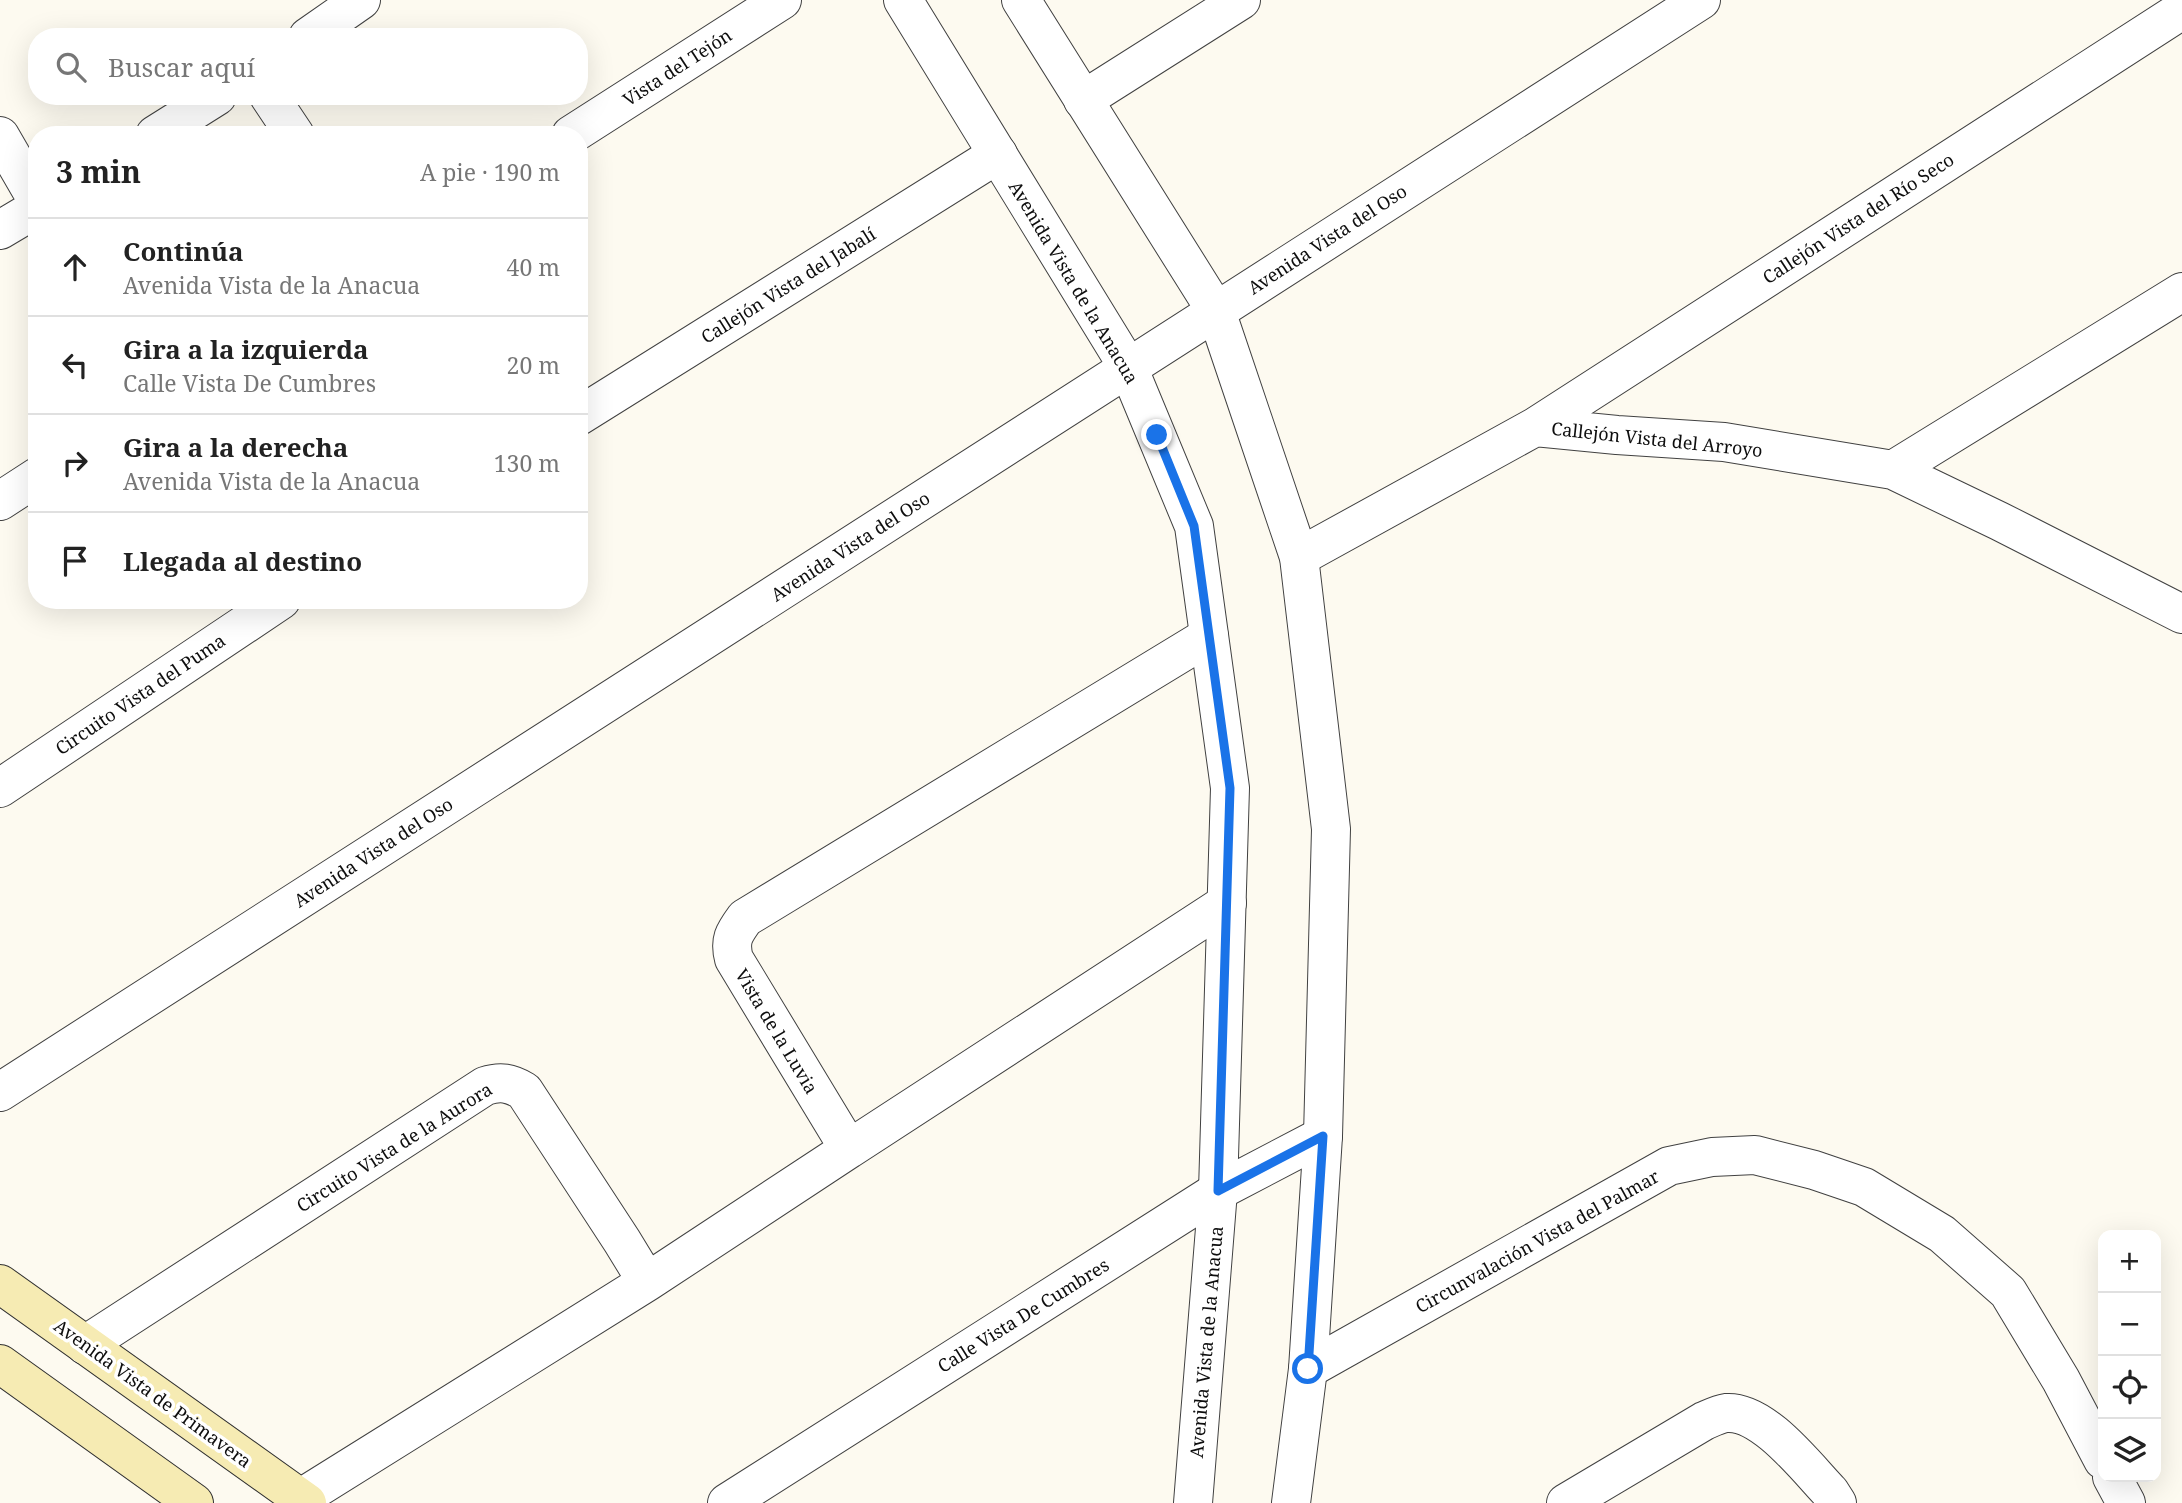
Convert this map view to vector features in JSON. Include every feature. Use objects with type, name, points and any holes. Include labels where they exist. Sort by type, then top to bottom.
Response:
[{"type":"main road","name":"Avenida Vista de Primavera","points":[[0,1283],[304,1501]]},
{"type":"main road","points":[[0,1364],[182,1499]]},
{"type":"street","points":[[321,28],[361,0]]},
{"type":"street","name":"Vista del Tejón","points":[[585,126],[782,0]]},
{"type":"street","name":"Avenida Vista de la Anacua","points":[[903,0],[1128,367],[1194,526],[1230,788],[1218,1191],[1192,1502]]},
{"type":"street","points":[[1021,0],[1216,311],[1299,557],[1331,829],[1323,1136],[1308,1369],[1292,1503]]},
{"type":"street","points":[[1083,100],[1241,0]]},
{"type":"street","name":"Avenida Vista del Oso","points":[[0,1092],[1701,0]]},
{"type":"street","name":"Callejón Vista del Río Seco","points":[[1535,426],[2182,10]]},
{"type":"street","points":[[169,126],[203,105]]},
{"type":"street","points":[[274,105],[289,126]]},
{"type":"street","points":[[0,136],[28,184]]},
{"type":"street","name":"Callejón Vista del Jabalí","points":[[588,410],[998,154]]},
{"type":"street","points":[[0,230],[28,213]]},
{"type":"street","points":[[1893,470],[2182,292]]},
{"type":"street","name":"Callejón Vista del Arroyo","points":[[1299,557],[1535,426],[1724,442],[1893,470],[2173,599]]},
{"type":"street","points":[[0,500],[28,483]]},
{"type":"street","name":"Circuito Vista del Puma","points":[[0,788],[268,609]]},
{"type":"street","name":"Vista de la Luvia","points":[[849,1149],[734,958],[731,946],[740,925],[745,918],[1209,636]]},
{"type":"street","points":[[304,1501],[647,1282],[1227,903]]},
{"type":"street","name":"Circuito Vista de la Aurora","points":[[85,1345],[485,1086],[496,1083],[509,1083],[524,1091],[647,1282]]},
{"type":"street","name":"Calle Vista De Cumbres","points":[[727,1503],[1218,1191],[1323,1136]]},
{"type":"street","name":"Circunvalación Vista del Palmar","points":[[1308,1369],[1669,1166],[1712,1157],[1755,1155],[1814,1170],[1864,1187],[1942,1234],[2008,1292],[2061,1380],[2098,1450]]},
{"type":"street","points":[[1566,1503],[1704,1421],[1726,1413],[1753,1419],[1775,1434],[1830,1492],[1837,1503]]},
{"type":"street","points":[[2115,1482],[2126,1503]]},
{"type":"route","points":[[1157,435],[1194,526],[1230,788],[1218,1191],[1323,1136],[1308,1369]]}]
